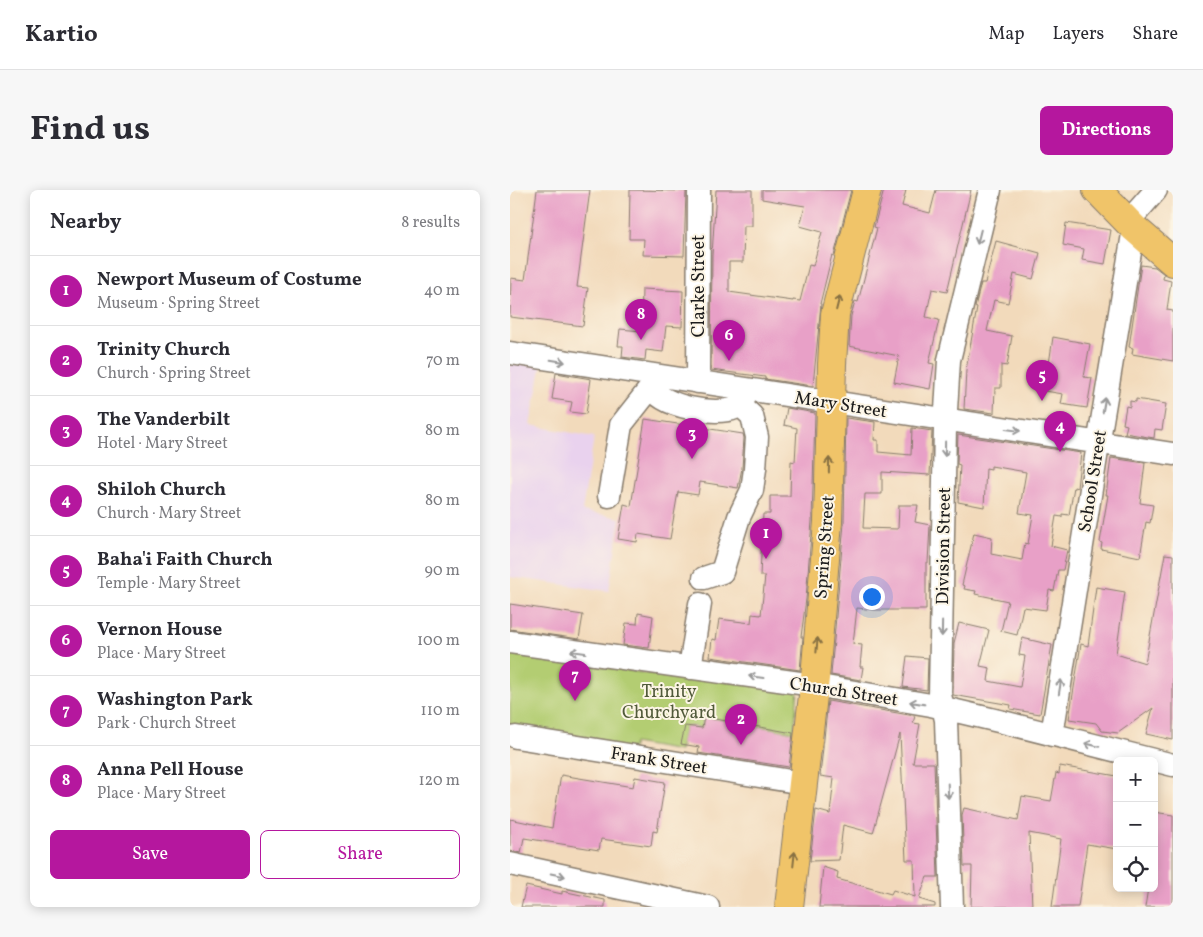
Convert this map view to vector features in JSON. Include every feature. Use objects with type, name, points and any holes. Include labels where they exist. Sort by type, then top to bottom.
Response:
[{"type":"main road","name":"Spring Street","points":[[789,907],[814,685],[828,522],[835,314],[866,190]]},
{"type":"main road","points":[[1097,190],[1131,225],[1173,262]]},
{"type":"street","name":"Clarke Street","points":[[698,382],[699,190]]},
{"type":"street","name":"Division Street","points":[[952,907],[946,720],[940,694],[949,360],[990,190]]},
{"type":"street","points":[[1131,225],[1156,190]]},
{"type":"street","name":"School Street","points":[[1052,735],[1131,225]]},
{"type":"street","name":"Mary Street","points":[[510,353],[651,381],[698,382],[744,397],[831,403],[1173,454]]},
{"type":"street","points":[[609,496],[621,425],[651,381],[662,399],[694,409],[724,410],[735,408],[744,397],[752,416],[757,438],[752,490],[739,517],[722,572],[704,578]]},
{"type":"street","points":[[690,668],[700,604]]},
{"type":"street","name":"Church Street","points":[[510,642],[814,685],[942,708],[1173,765]]},
{"type":"street","name":"Frank Street","points":[[516,737],[803,783]]},
{"type":"street","points":[[510,864],[708,907]]},
{"type":"shaded area","points":[[510,353],[543,358],[530,425],[594,437],[582,511],[620,518],[609,591],[510,577]]},
{"type":"green space","name":"Trinity Churchyard","points":[[510,653],[644,673],[798,690],[794,732],[704,717],[702,728],[685,726],[680,751],[634,743],[632,750],[510,735]]},
{"type":"building","points":[[537,190],[590,190],[577,287],[588,288],[583,326],[510,317],[511,278],[525,280]]},
{"type":"building","points":[[630,190],[686,191],[684,256],[643,255],[644,239],[629,239]]},
{"type":"building","points":[[716,190],[752,190],[752,226],[744,226],[743,262],[729,262],[729,292],[800,301],[809,265],[813,266],[822,232],[800,226],[805,206],[762,199],[762,190],[851,190],[820,304],[813,386],[711,370],[712,256]]},
{"type":"building","points":[[884,190],[906,190],[902,206],[930,213],[936,190],[971,190],[947,292],[932,289],[926,317],[939,320],[929,363],[934,364],[930,389],[894,382],[899,356],[849,346],[851,316],[855,301],[858,302],[877,228],[874,227]]},
{"type":"building","points":[[1066,223],[1111,230],[1105,264],[1082,260],[1084,249],[1063,245]]},
{"type":"building","points":[[996,241],[1040,253],[1033,279],[1014,274],[1008,303],[994,300],[987,331],[1012,336],[1007,366],[1001,365],[1001,388],[995,388],[994,413],[964,409],[966,370],[977,308],[975,307],[981,283],[985,283]]},
{"type":"building","points":[[1141,265],[1155,267],[1164,274],[1163,279],[1171,281],[1167,310],[1173,311],[1173,361],[1132,354],[1133,348],[1129,347]]},
{"type":"building","points":[[642,289],[683,291],[682,327],[666,326],[663,352],[646,350],[645,360],[622,357],[623,346],[618,346],[620,329],[641,331]]},
{"type":"building","points":[[1053,337],[1090,344],[1084,377],[1092,378],[1087,408],[1061,404],[1063,394],[1045,391]]},
{"type":"building","points":[[556,373],[591,379],[586,414],[570,412],[572,402],[552,399]]},
{"type":"building","points":[[1136,399],[1166,404],[1162,430],[1155,429],[1154,438],[1125,433],[1127,425],[1123,424],[1126,406],[1130,407],[1130,401],[1136,402]]},
{"type":"building","points":[[787,408],[815,413],[812,521],[801,637],[803,637],[800,670],[710,657],[712,639],[716,640],[719,619],[751,623],[752,614],[761,615],[765,576],[760,576],[763,514],[770,514],[770,496],[790,496],[791,461],[795,462],[797,428],[784,425]]},
{"type":"building","points":[[846,418],[875,422],[874,440],[878,440],[878,452],[911,455],[912,428],[932,431],[930,475],[882,472],[882,494],[865,494],[863,528],[898,529],[899,505],[918,505],[915,522],[930,525],[928,563],[926,563],[926,610],[857,608],[853,644],[862,645],[860,667],[863,667],[861,680],[831,675],[844,523]]},
{"type":"building","points":[[645,419],[743,434],[744,438],[742,468],[738,488],[700,482],[698,495],[678,492],[670,539],[638,534],[637,542],[618,539],[624,504],[631,506]]},
{"type":"building","points":[[958,435],[1081,453],[1077,488],[1074,487],[1069,515],[1062,514],[1062,517],[1056,516],[1051,546],[1067,550],[1063,570],[1058,570],[1054,591],[1049,590],[1046,610],[1023,607],[1017,635],[1001,631],[1008,601],[975,594],[976,591],[964,589],[965,586],[962,585],[974,533],[992,537],[991,554],[1022,560],[1025,543],[1028,544],[1033,515],[1019,513],[1026,472],[991,466],[991,469],[986,468],[984,507],[958,502],[960,465],[957,464]]},
{"type":"building","points":[[1111,458],[1145,463],[1140,503],[1153,505],[1150,523],[1146,522],[1140,557],[1101,549],[1102,543],[1100,542],[1108,495],[1106,495]]},
{"type":"building","points":[[1165,554],[1173,555],[1173,740],[1146,734],[1153,708],[1118,733],[1102,731],[1096,723],[1069,719],[1081,644],[1088,646],[1096,587],[1125,592],[1116,654],[1145,663]]},
{"type":"building","points":[[510,604],[583,615],[579,639],[510,629]]},
{"type":"building","points":[[638,613],[653,616],[649,648],[623,645],[626,623],[637,624]]},
{"type":"building","points":[[959,623],[989,630],[980,666],[990,668],[988,681],[1020,687],[1025,656],[1019,655],[1022,638],[1052,645],[1040,714],[1010,709],[1011,705],[953,695],[954,643]]},
{"type":"building","points":[[907,656],[928,658],[927,690],[903,687]]},
{"type":"building","points":[[828,701],[915,716],[913,723],[920,724],[913,763],[934,763],[938,877],[927,877],[919,899],[935,904],[935,907],[819,907],[823,867],[838,872],[837,879],[891,894],[893,890],[915,897],[914,860],[906,860],[900,734],[873,833],[843,825],[839,860],[810,861],[816,810],[830,814],[834,778],[820,776]]},
{"type":"building","points":[[704,717],[793,733],[789,767],[698,753],[699,747],[681,744],[685,726],[702,728]]},
{"type":"building","points":[[1060,766],[1113,775],[1113,848],[1087,844],[1078,907],[1052,907],[1061,839],[1029,833],[1032,907],[971,907],[972,866],[964,866],[962,815],[964,808],[1018,820],[1022,796],[1051,801],[1056,773],[1059,774]]},
{"type":"building","points":[[561,775],[633,787],[635,777],[665,782],[657,832],[653,831],[651,846],[601,839],[599,850],[524,838],[521,853],[510,851],[510,819],[552,828]]},
{"type":"building","points":[[1158,813],[1173,815],[1173,907],[1145,907],[1147,892],[1158,892]]},
{"type":"building","points":[[526,886],[562,894],[562,891],[605,900],[605,907],[521,907]]},
{"type":"place","name":"Anna Pell House","points":[[641,340]]},
{"type":"place","name":"Vernon House","points":[[729,361]]},
{"type":"place","name":"Baha'i Faith Church","points":[[1042,401]]},
{"type":"place","name":"Shiloh Church","points":[[1060,452]]},
{"type":"place","name":"The Vanderbilt","points":[[692,459]]},
{"type":"place","name":"Newport Museum of Costume","points":[[766,559]]},
{"type":"place","name":"Washington Park","points":[[575,701]]},
{"type":"place","name":"Trinity Church","points":[[741,745]]}]
